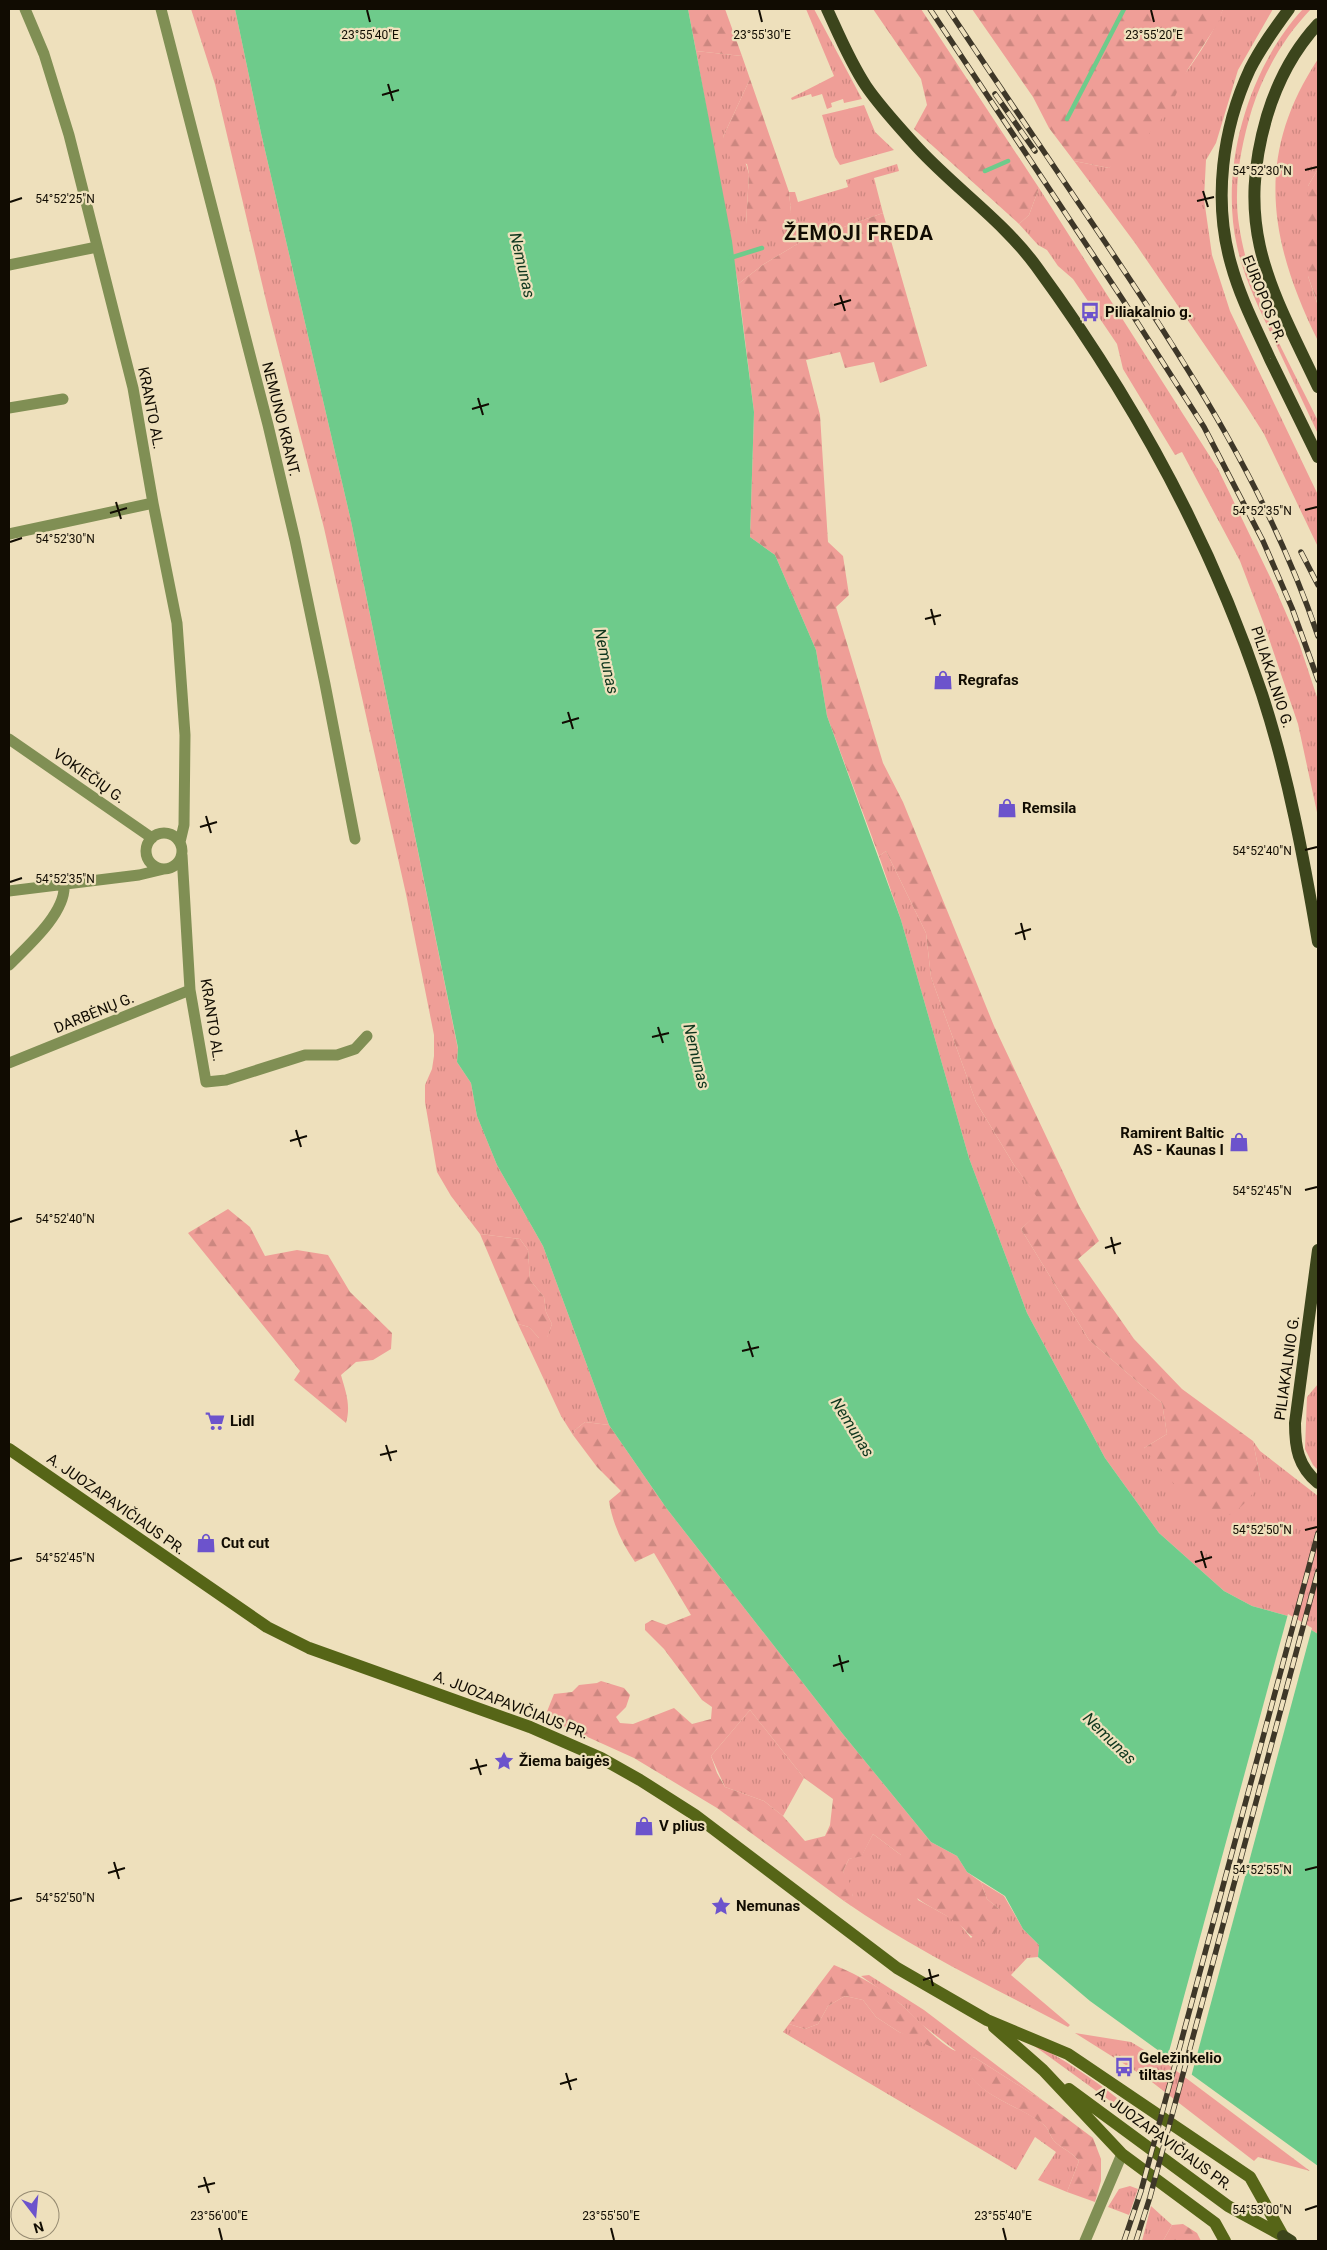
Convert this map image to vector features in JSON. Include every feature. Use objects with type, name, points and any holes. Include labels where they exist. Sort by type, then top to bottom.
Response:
[{"type":"main road","name":"PILIAKALNIO G.","points":[[827,9],[852,62],[883,108],[920,150],[1004,230],[1035,264],[1103,364],[1151,443],[1185,506],[1225,594],[1263,696],[1281,758],[1296,823],[1318,942]]},
{"type":"main road","name":"EUROPOS PR.","points":[[1290,9],[1266,40],[1250,69],[1237,102],[1228,135],[1221,198],[1224,234],[1231,265],[1242,298],[1318,457]]},
{"type":"main road","name":"EUROPOS PR.","points":[[1318,24],[1287,66],[1270,108],[1255,171],[1254,197],[1256,227],[1268,278],[1318,387]]},
{"type":"main road","name":"PILIAKALNIO G.","points":[[1318,1250],[1295,1422],[1295,1443],[1300,1462],[1318,1483]]},
{"type":"main road","name":"A. JUOZAPAVIČIAUS PR.","points":[[9,1449],[267,1627],[309,1648],[530,1727],[600,1758],[640,1780],[695,1815],[897,1968],[986,2020],[1068,2054],[1250,2177],[1283,2240]]},
{"type":"main road","name":"A. JUOZAPAVIČIAUS PR.","points":[[986,2020],[1043,2070],[1228,2206],[1283,2240]]},
{"type":"main road","name":"A. JUOZAPAVIČIAUS PR.","points":[[1043,2070],[1122,2154],[1215,2223],[1225,2241]]},
{"type":"street","name":"KRANTO AL.","points":[[25,9],[44,54],[67,128],[133,388],[152,503],[177,622],[185,735],[184,825],[176,839],[182,855],[190,990],[206,1082],[226,1080],[305,1055],[337,1054],[355,1049],[367,1036]]},
{"type":"street","name":"NEMUNO KRANT.","points":[[162,9],[293,531],[326,684],[355,839]]},
{"type":"street","points":[[9,264],[97,247]]},
{"type":"street","points":[[9,408],[63,399]]},
{"type":"street","points":[[9,534],[152,503]]},
{"type":"street","name":"VOKIEČIŲ G.","points":[[9,739],[152,838]]},
{"type":"street","points":[[139,875],[148,861],[146,849],[152,838],[161,833],[176,839]]},
{"type":"street","points":[[9,891],[139,875],[167,869],[176,865],[182,855]]},
{"type":"street","points":[[148,861],[158,868],[167,869],[183,883]]},
{"type":"street","points":[[9,965],[56,913],[64,899],[64,884]]},
{"type":"street","name":"DARBĖNŲ G.","points":[[9,1063],[190,990]]},
{"type":"street","points":[[1085,2241],[1122,2154]]},
{"type":"green space","points":[[191,9],[235,9],[261,133],[351,521],[458,1049],[457,1062],[471,1083],[477,1116],[497,1165],[543,1246],[609,1425],[585,1422],[575,1430],[573,1435],[561,1416],[518,1324],[529,1327],[539,1338],[547,1337],[552,1324],[546,1312],[544,1297],[530,1280],[528,1250],[520,1239],[480,1234],[451,1196],[437,1172],[425,1102],[425,1085],[432,1069],[434,1056],[434,1035],[406,894],[324,528],[268,309],[215,84]]},
{"type":"green space","points":[[688,9],[725,9],[742,56],[696,51]]},
{"type":"green space","points":[[806,9],[814,9],[862,99],[844,103],[843,99],[831,103],[832,107],[827,109],[822,94],[812,97],[811,94],[792,100],[791,98],[834,76]]},
{"type":"green space","points":[[873,9],[921,9],[1039,188],[1029,215],[1019,224],[914,129],[927,105],[921,79]]},
{"type":"green space","points":[[972,9],[1223,9],[1218,23],[1188,69],[1168,111],[1138,147],[1109,168],[1074,161],[1049,128],[1033,97]]},
{"type":"green space","points":[[1223,9],[1273,9],[1238,70],[1216,143],[1206,160],[1204,199],[1212,255],[1230,311],[1318,495],[1318,547],[1264,434],[1135,243],[1074,161],[1109,168],[1172,92],[1214,29]]},
{"type":"green space","points":[[1303,9],[1311,9],[1292,31],[1276,56],[1262,82],[1252,109],[1244,137],[1239,166],[1237,211],[1244,251],[1260,301],[1282,350],[1318,421],[1318,434],[1248,281],[1237,246],[1232,216],[1232,184],[1243,120],[1267,59]]},
{"type":"green space","points":[[696,51],[742,56],[750,79],[723,137],[746,164],[749,174],[746,224],[791,212],[789,192],[795,192],[798,202],[848,187],[846,180],[897,164],[899,171],[874,178],[883,213],[799,243],[764,264],[738,284]]},
{"type":"green space","points":[[1318,59],[1318,169],[1308,186],[1308,276],[1318,306],[1318,341],[1301,304],[1288,268],[1280,233],[1276,199],[1277,164],[1284,130],[1298,95]]},
{"type":"green space","points":[[750,79],[789,192],[791,212],[781,222],[766,228],[746,224],[749,174],[747,164],[731,161],[723,137]]},
{"type":"green space","points":[[864,105],[875,132],[894,150],[840,165],[835,157],[822,115]]},
{"type":"green space","points":[[1318,169],[1318,305],[1308,276],[1306,226],[1308,186]]},
{"type":"green space","points":[[1039,188],[1218,469],[1272,581],[1299,643],[1318,700],[1318,817],[1298,724],[1240,561],[1182,452],[1175,455],[1123,369],[1117,344],[1073,279],[1058,266],[1047,250],[1038,245],[1019,224],[1029,215]]},
{"type":"green space","points":[[883,213],[927,366],[880,383],[874,362],[845,368],[840,352],[806,360],[820,415],[828,542],[843,556],[849,595],[836,607],[883,763],[903,802],[994,1026],[1079,1206],[1099,1241],[1078,1259],[1134,1339],[1182,1389],[1253,1441],[1261,1482],[1241,1507],[1225,1516],[1215,1515],[1203,1510],[1192,1501],[1169,1478],[1144,1448],[1167,1434],[1162,1403],[1089,1340],[1021,1229],[1044,1207],[1014,1165],[976,1102],[931,977],[926,933],[886,851],[879,856],[827,716],[816,650],[775,555],[750,537],[754,412],[738,284],[764,264],[799,243]]},
{"type":"green space","points":[[886,851],[926,933],[931,977],[976,1102],[1014,1165],[1045,1207],[1021,1229],[1089,1340],[1162,1403],[1167,1434],[1144,1448],[1261,1482],[1253,1441],[1260,1451],[1318,1496],[1318,1634],[1288,1616],[1252,1606],[1224,1591],[1159,1533],[1105,1458],[1027,1313],[969,1158],[901,920],[879,856]]},
{"type":"green space","points":[[228,1209],[250,1227],[265,1256],[297,1250],[328,1255],[350,1292],[392,1333],[391,1349],[373,1360],[356,1362],[341,1375],[348,1405],[346,1423],[294,1380],[300,1371],[188,1233]]},
{"type":"green space","points":[[480,1234],[520,1239],[528,1250],[530,1280],[544,1297],[546,1312],[552,1324],[547,1338],[539,1338],[529,1327],[518,1324]]},
{"type":"green space","points":[[1318,1384],[1318,1470],[1313,1465],[1305,1449],[1307,1397]]},
{"type":"green space","points":[[585,1422],[609,1425],[667,1509],[842,1733],[931,1842],[957,1856],[967,1872],[981,1882],[987,1899],[999,1909],[1002,1919],[994,1936],[984,1942],[974,1938],[956,1922],[919,1900],[898,1876],[894,1865],[901,1855],[873,1834],[862,1856],[849,1859],[843,1871],[852,1887],[853,1897],[844,1901],[717,1808],[634,1758],[550,1720],[546,1714],[554,1694],[572,1692],[579,1685],[601,1681],[624,1688],[630,1695],[626,1707],[616,1717],[620,1723],[633,1724],[674,1708],[692,1724],[711,1719],[712,1707],[702,1700],[664,1649],[645,1630],[645,1624],[652,1620],[666,1625],[691,1615],[654,1553],[635,1562],[630,1555],[616,1526],[609,1501],[621,1491],[597,1467],[573,1435],[575,1430]],"holes":[[[750,1710],[804,1778],[833,1799],[830,1825],[825,1836],[805,1841],[783,1816],[764,1801],[725,1787],[717,1773],[711,1756]]]},
{"type":"green space","points":[[750,1710],[804,1778],[783,1816],[764,1801],[725,1787],[711,1756]]},
{"type":"green space","points":[[873,1834],[901,1855],[918,1900],[958,1922],[971,1938],[999,1909],[987,1899],[981,1882],[1004,1896],[1023,1929],[1039,1945],[1038,1957],[1027,1958],[1011,1975],[1070,2025],[1068,2027],[954,1967],[898,1936],[844,1901],[853,1896],[843,1871],[849,1859],[862,1855]]},
{"type":"green space","points":[[834,1965],[853,1973],[879,1988],[956,2052],[951,2056],[899,2032],[876,2017],[863,2000],[845,1996],[828,2006],[818,2024],[805,2029],[789,2024]]},
{"type":"green space","points":[[869,1975],[924,2010],[1045,2102],[974,2057],[967,2065],[971,2075],[978,2084],[988,2092],[1035,2118],[1044,2125],[1055,2142],[1079,2161],[1067,2192],[1038,2180],[1056,2152],[1035,2137],[1016,2170],[783,2032],[789,2024],[805,2029],[818,2024],[828,2006],[845,1996],[863,2000],[876,2017],[899,2032],[956,2051],[921,2024],[902,2005],[861,1976]]},
{"type":"green space","points":[[1075,2033],[1131,2042],[1166,2063],[1310,2171],[1258,2157],[1254,2161],[1148,2079]]},
{"type":"green space","points":[[1035,2044],[1077,2069],[1117,2098],[1113,2103],[1033,2045]]},
{"type":"green space","points":[[974,2057],[1045,2102],[1093,2138],[1101,2159],[1101,2181],[1095,2202],[1067,2192],[1079,2161],[1055,2142],[1044,2125],[1035,2118],[999,2099],[977,2084],[970,2075],[966,2065]]},
{"type":"green space","points":[[1130,2186],[1138,2189],[1129,2215],[1108,2207],[1119,2189]]},
{"type":"green space","points":[[1151,2206],[1172,2225],[1163,2241],[1142,2241]]},
{"type":"green space","points":[[1183,2224],[1197,2233],[1201,2241],[1163,2241],[1172,2225]]},
{"type":"water","points":[[235,9],[688,9],[732,241],[754,412],[750,537],[775,555],[816,650],[827,716],[901,920],[969,1158],[1027,1313],[1105,1458],[1159,1533],[1224,1591],[1252,1606],[1288,1616],[1318,1634],[1318,2166],[1090,2001],[1038,1957],[1039,1945],[1023,1929],[1005,1896],[967,1872],[957,1856],[931,1842],[842,1733],[667,1509],[609,1425],[543,1246],[497,1165],[477,1116],[471,1083],[457,1062],[458,1048],[351,521],[261,133]]},
{"type":"pier","name":"Geležinkelio tiltas","points":[[1288,1614],[1312,1628],[1191,2077],[1167,2059]]},
{"type":"waterway","points":[[1067,119],[1124,9]]},
{"type":"waterway","points":[[985,171],[1008,161]]},
{"type":"waterway","points":[[730,258],[762,248]]},
{"type":"railway","points":[[930,9],[1123,300],[1204,427],[1263,541],[1292,608],[1318,680]]},
{"type":"railway","points":[[948,9],[1140,294],[1227,435],[1277,533],[1299,584],[1318,636]]},
{"type":"railway","points":[[995,94],[1035,151]]},
{"type":"railway","points":[[1301,552],[1318,585]]},
{"type":"railway","points":[[1124,2241],[1141,2191],[1318,1533]]},
{"type":"railway","points":[[1136,2241],[1150,2197],[1318,1571]]},
{"type":"place","name":"Piliakalnio g.","points":[[1090,312]]},
{"type":"place","name":"Regrafas","points":[[943,680]]},
{"type":"place","name":"Remsila","points":[[1007,808]]},
{"type":"place","name":"Ramirent Baltic AS - Kaunas I","points":[[1239,1142]]},
{"type":"place","name":"Lidl","points":[[215,1421]]},
{"type":"place","name":"Cut cut","points":[[206,1543]]},
{"type":"place","name":"Žiema baigės","points":[[504,1761]]},
{"type":"place","name":"V plius","points":[[644,1826]]},
{"type":"place","name":"Nemunas","points":[[721,1906]]},
{"type":"place","name":"Geležinkelio tiltas","points":[[1124,2067]]},
{"type":"district","name":"ŽEMOJI FREDA","points":[[859,233]]}]
